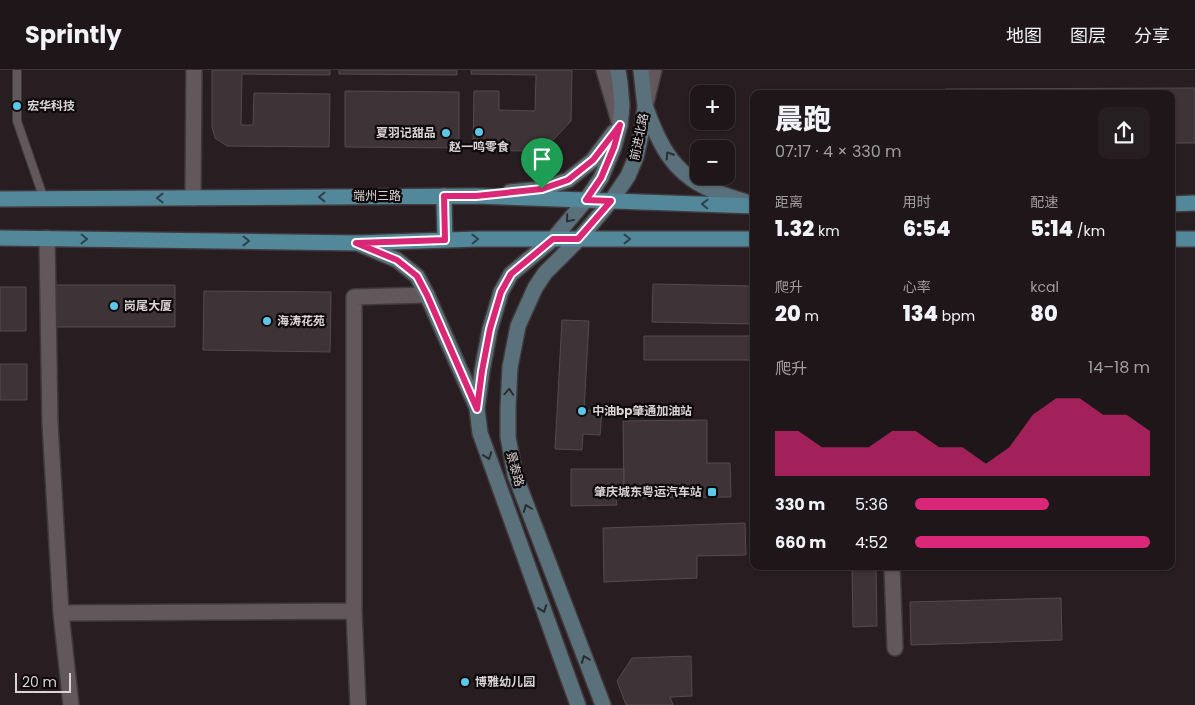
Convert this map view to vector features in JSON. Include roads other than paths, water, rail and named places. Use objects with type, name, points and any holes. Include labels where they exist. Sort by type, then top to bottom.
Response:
[{"type":"main road","points":[[444,196],[445,240]]},
{"type":"main road","name":"端州三路","points":[[0,199],[476,196],[750,205]]},
{"type":"main road","points":[[1175,204],[1195,204]]},
{"type":"main road","points":[[0,238],[356,243],[445,240],[750,238]]},
{"type":"main road","points":[[1175,239],[1195,239]]},
{"type":"street","points":[[193,198],[194,70]]},
{"type":"street","name":"前进北路","points":[[604,70],[620,125]]},
{"type":"street","name":"前进北路","points":[[477,409],[490,329],[501,292],[511,274],[553,239],[586,200],[601,178],[614,147],[620,125],[622,106],[618,70]]},
{"type":"street","name":"前进北路","points":[[641,70],[645,107]]},
{"type":"street","name":"前进北路","points":[[578,239],[611,201],[628,176],[636,157],[654,70]]},
{"type":"street","points":[[645,107],[660,142],[683,172],[702,186],[750,204]]},
{"type":"street","points":[[476,196],[542,189],[568,180],[593,160],[620,125]]},
{"type":"street","points":[[47,238],[50,423],[61,613],[71,705]]},
{"type":"street","name":"景泰路","points":[[578,239],[545,274],[535,288],[518,326],[510,367],[508,437],[515,475],[603,705]]},
{"type":"street","points":[[356,243],[397,260],[417,276],[427,295],[477,409],[480,433],[578,705]]},
{"type":"street","points":[[358,705],[354,611],[354,297],[427,295]]},
{"type":"street","points":[[892,570],[895,648]]},
{"type":"street","points":[[61,613],[354,611]]},
{"type":"lane","points":[[17,70],[17,121],[44,199]]},
{"type":"place","name":"宏华科技","points":[[17,106]]},
{"type":"place","name":"赵一鸣零食","points":[[479,132]]},
{"type":"place","name":"夏羽记甜品","points":[[446,133]]},
{"type":"place","name":"岗尾大厦","points":[[114,306]]},
{"type":"place","name":"海涛花苑","points":[[267,321]]},
{"type":"place","name":"中油bp肇通加油站","points":[[582,411]]},
{"type":"place","name":"肇庆城东粤运汽车站","points":[[712,492]]},
{"type":"place","name":"博雅幼儿园","points":[[465,682]]}]
